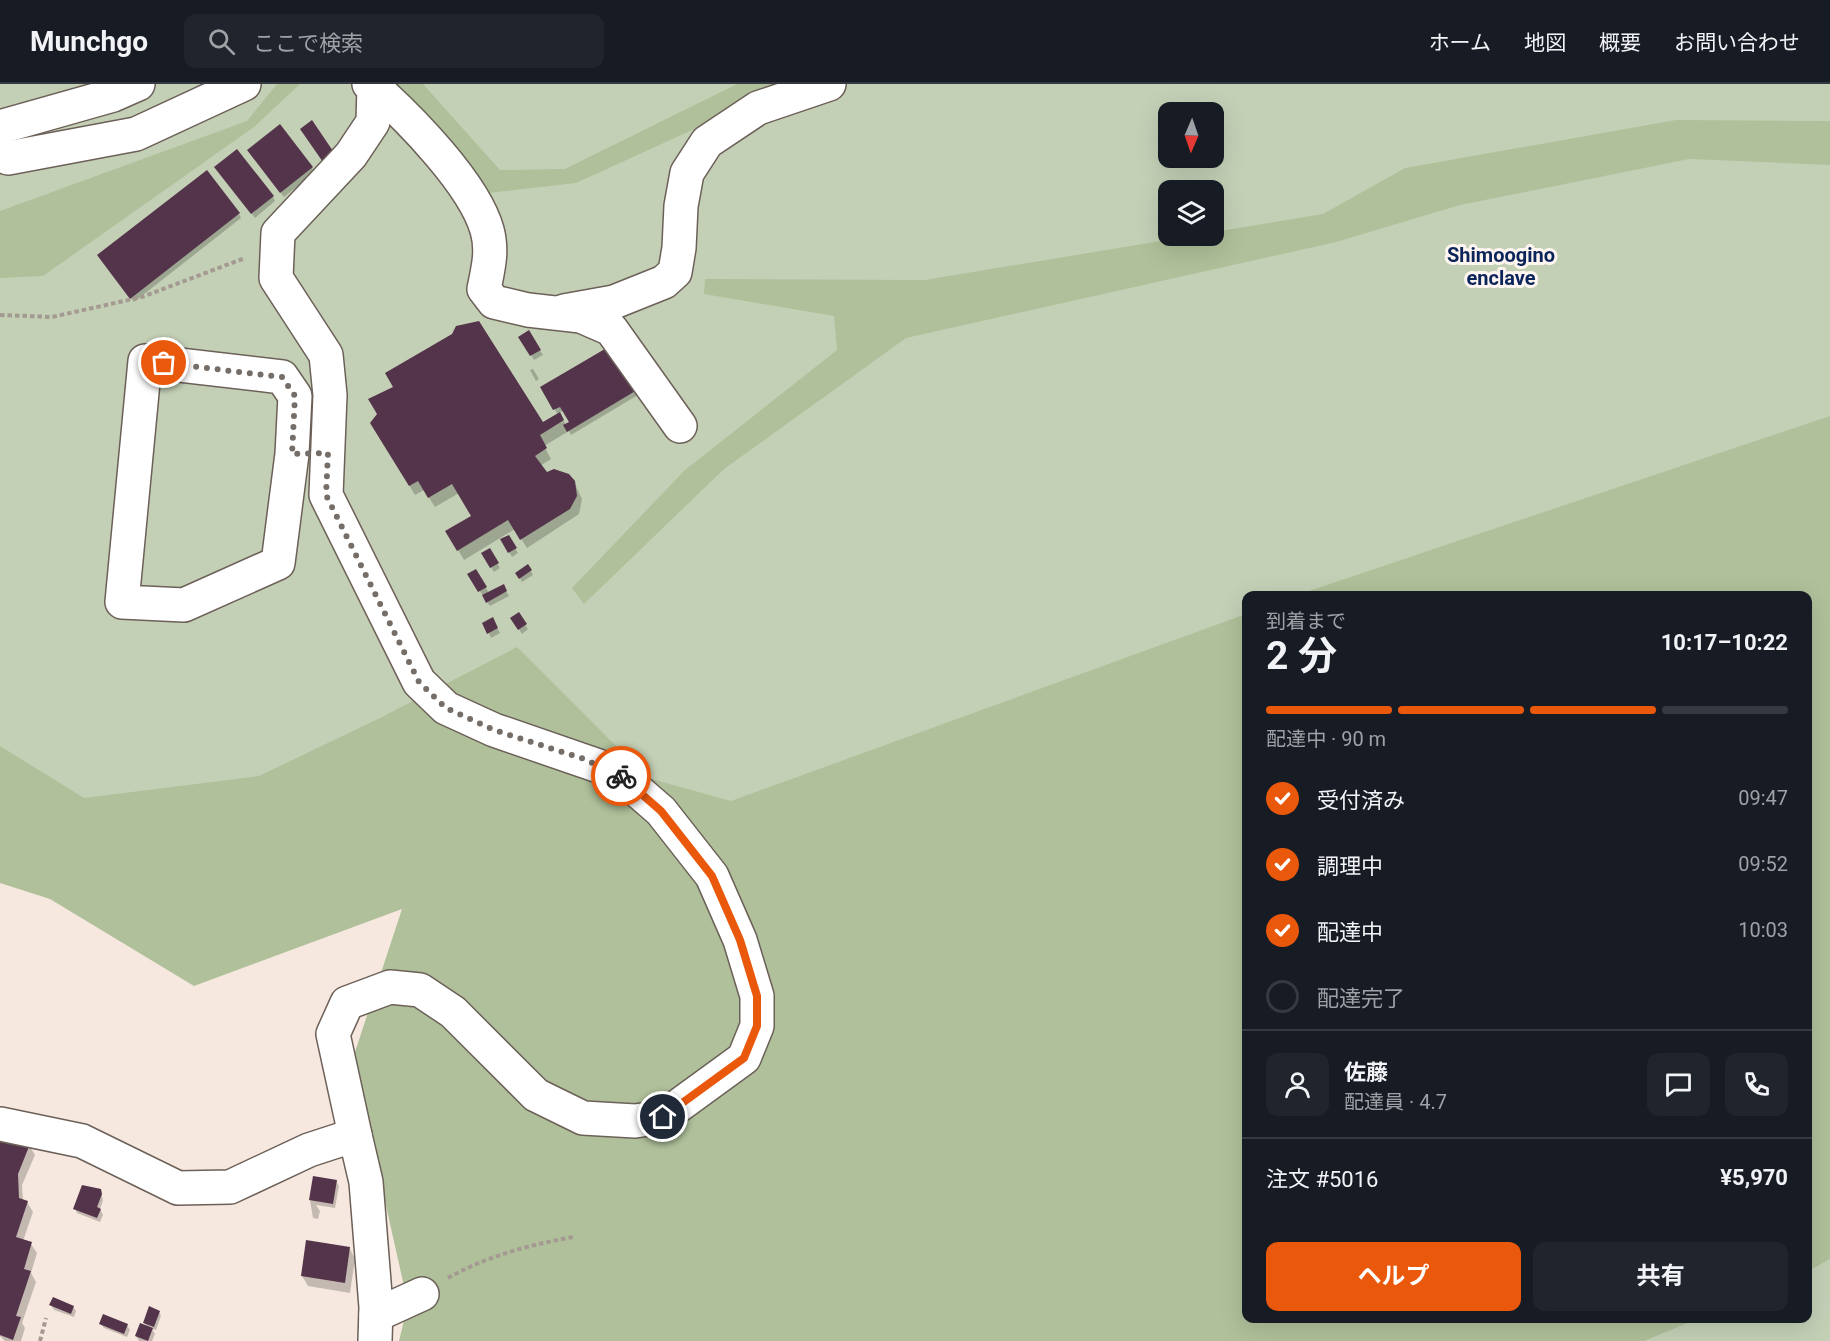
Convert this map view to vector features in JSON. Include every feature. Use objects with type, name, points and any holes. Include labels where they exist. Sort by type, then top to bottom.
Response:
[{"type":"street","points":[[0,127],[113,95],[138,84]]},
{"type":"street","points":[[0,155],[8,158],[136,134],[244,84]]},
{"type":"street","points":[[553,313],[614,302],[643,293],[664,282],[675,272],[681,206],[687,173],[707,142],[758,108],[829,84]]},
{"type":"street","points":[[372,85],[408,118],[467,191],[487,229],[491,255],[484,289],[494,302],[581,316],[611,329],[680,426]]},
{"type":"street","points":[[372,85],[373,122],[351,155],[278,233],[276,278],[327,355],[330,395],[326,495],[419,682],[446,708],[494,730],[616,772],[661,811],[712,876],[740,940],[757,996],[757,1026],[744,1058],[663,1117],[635,1121],[583,1118],[536,1095],[453,1012],[420,990],[390,987],[347,1003],[333,1034],[366,1182],[375,1328]]},
{"type":"street","points":[[145,360],[282,377],[295,396],[292,454],[279,563],[184,605],[122,602],[145,360]]},
{"type":"street","points":[[292,454],[328,453]]},
{"type":"street","points":[[0,1124],[82,1142],[178,1188],[230,1187],[309,1150],[355,1136]]},
{"type":"street","points":[[375,1328],[422,1294]]},
{"type":"path","points":[[0,315],[52,317],[142,297],[277,246]]},
{"type":"path","points":[[422,1294],[474,1263],[536,1243],[573,1237]]},
{"type":"path","points":[[40,1341],[46,1318]]},
{"type":"green space","points":[[0,84],[1830,84],[1830,1341],[463,1341],[465,801],[0,832]]},
{"type":"green space","points":[[277,84],[300,84],[254,127],[43,276],[0,278],[0,211],[247,121]]},
{"type":"green space","points":[[395,84],[423,84],[500,170],[565,169],[737,84],[793,84],[576,183],[489,193]]},
{"type":"green space","points":[[1676,120],[1830,121],[1830,165],[1689,159],[1460,205],[1336,242],[906,338],[724,469],[584,604],[572,588],[685,470],[837,350],[834,316],[704,294],[705,279],[925,280],[1158,241],[1158,246],[1224,246],[1224,230],[1323,214],[1405,168]]},
{"type":"green space","points":[[1830,416],[1830,1259],[1812,1269],[1812,591],[1309,591]]},
{"type":"green space","points":[[1242,615],[1242,1323],[1687,1323],[1644,1341],[399,1341],[408,1304],[353,1058],[402,909],[194,986],[50,899],[0,883],[0,746],[84,798],[259,776],[380,718],[517,647],[648,778],[731,801]]},
{"type":"building","points":[[312,120],[337,157],[325,165],[300,129]]},
{"type":"building","points":[[280,124],[313,167],[280,193],[247,150]]},
{"type":"building","points":[[237,149],[274,196],[251,214],[214,167]]},
{"type":"building","points":[[207,170],[240,213],[130,299],[97,255]]},
{"type":"building","points":[[479,321],[543,422],[560,412],[564,420],[540,435],[547,448],[535,456],[547,472],[554,469],[569,474],[575,481],[577,496],[570,509],[520,540],[508,520],[457,551],[445,531],[471,516],[452,484],[428,498],[418,481],[409,486],[370,423],[377,414],[368,399],[393,387],[385,373],[452,334],[456,326]]},
{"type":"building","points":[[529,330],[541,350],[530,356],[518,337]]},
{"type":"building","points":[[610,346],[637,390],[567,432],[563,425],[569,422],[560,407],[553,410],[540,387]]},
{"type":"building","points":[[509,535],[517,548],[508,553],[500,539]]},
{"type":"building","points":[[490,548],[499,563],[490,568],[481,553]]},
{"type":"building","points":[[528,564],[532,570],[519,579],[515,573]]},
{"type":"building","points":[[476,569],[487,587],[478,592],[467,574]]},
{"type":"building","points":[[504,584],[507,591],[486,603],[482,595]]},
{"type":"building","points":[[519,612],[527,624],[518,630],[510,618]]},
{"type":"building","points":[[493,617],[498,628],[487,634],[482,623]]},
{"type":"building","points":[[0,1137],[30,1144],[18,1174],[19,1198],[28,1201],[16,1237],[32,1242],[24,1269],[31,1271],[16,1316],[21,1317],[13,1340],[0,1335]]},
{"type":"building","points":[[313,1176],[337,1180],[333,1204],[309,1200]]},
{"type":"building","points":[[82,1185],[101,1189],[102,1194],[97,1207],[101,1209],[97,1218],[73,1209]]},
{"type":"building","points":[[306,1240],[350,1247],[345,1283],[301,1276]]},
{"type":"building","points":[[53,1297],[74,1306],[71,1314],[49,1305]]},
{"type":"building","points":[[149,1306],[160,1311],[154,1327],[143,1323]]},
{"type":"building","points":[[103,1314],[128,1324],[124,1334],[99,1324]]},
{"type":"building","points":[[140,1323],[153,1328],[148,1341],[135,1336]]},
{"type":"way so far","points":[[164,363],[282,377],[295,396],[292,454],[328,453],[326,495],[419,682],[446,708],[494,730],[584,759],[621,776]]},
{"type":"district","name":"Shimoogino enclave","points":[[1501,266]]},
{"type":"route","points":[[621,776],[661,811],[712,876],[740,940],[757,996],[757,1026],[744,1058],[663,1117]]}]
